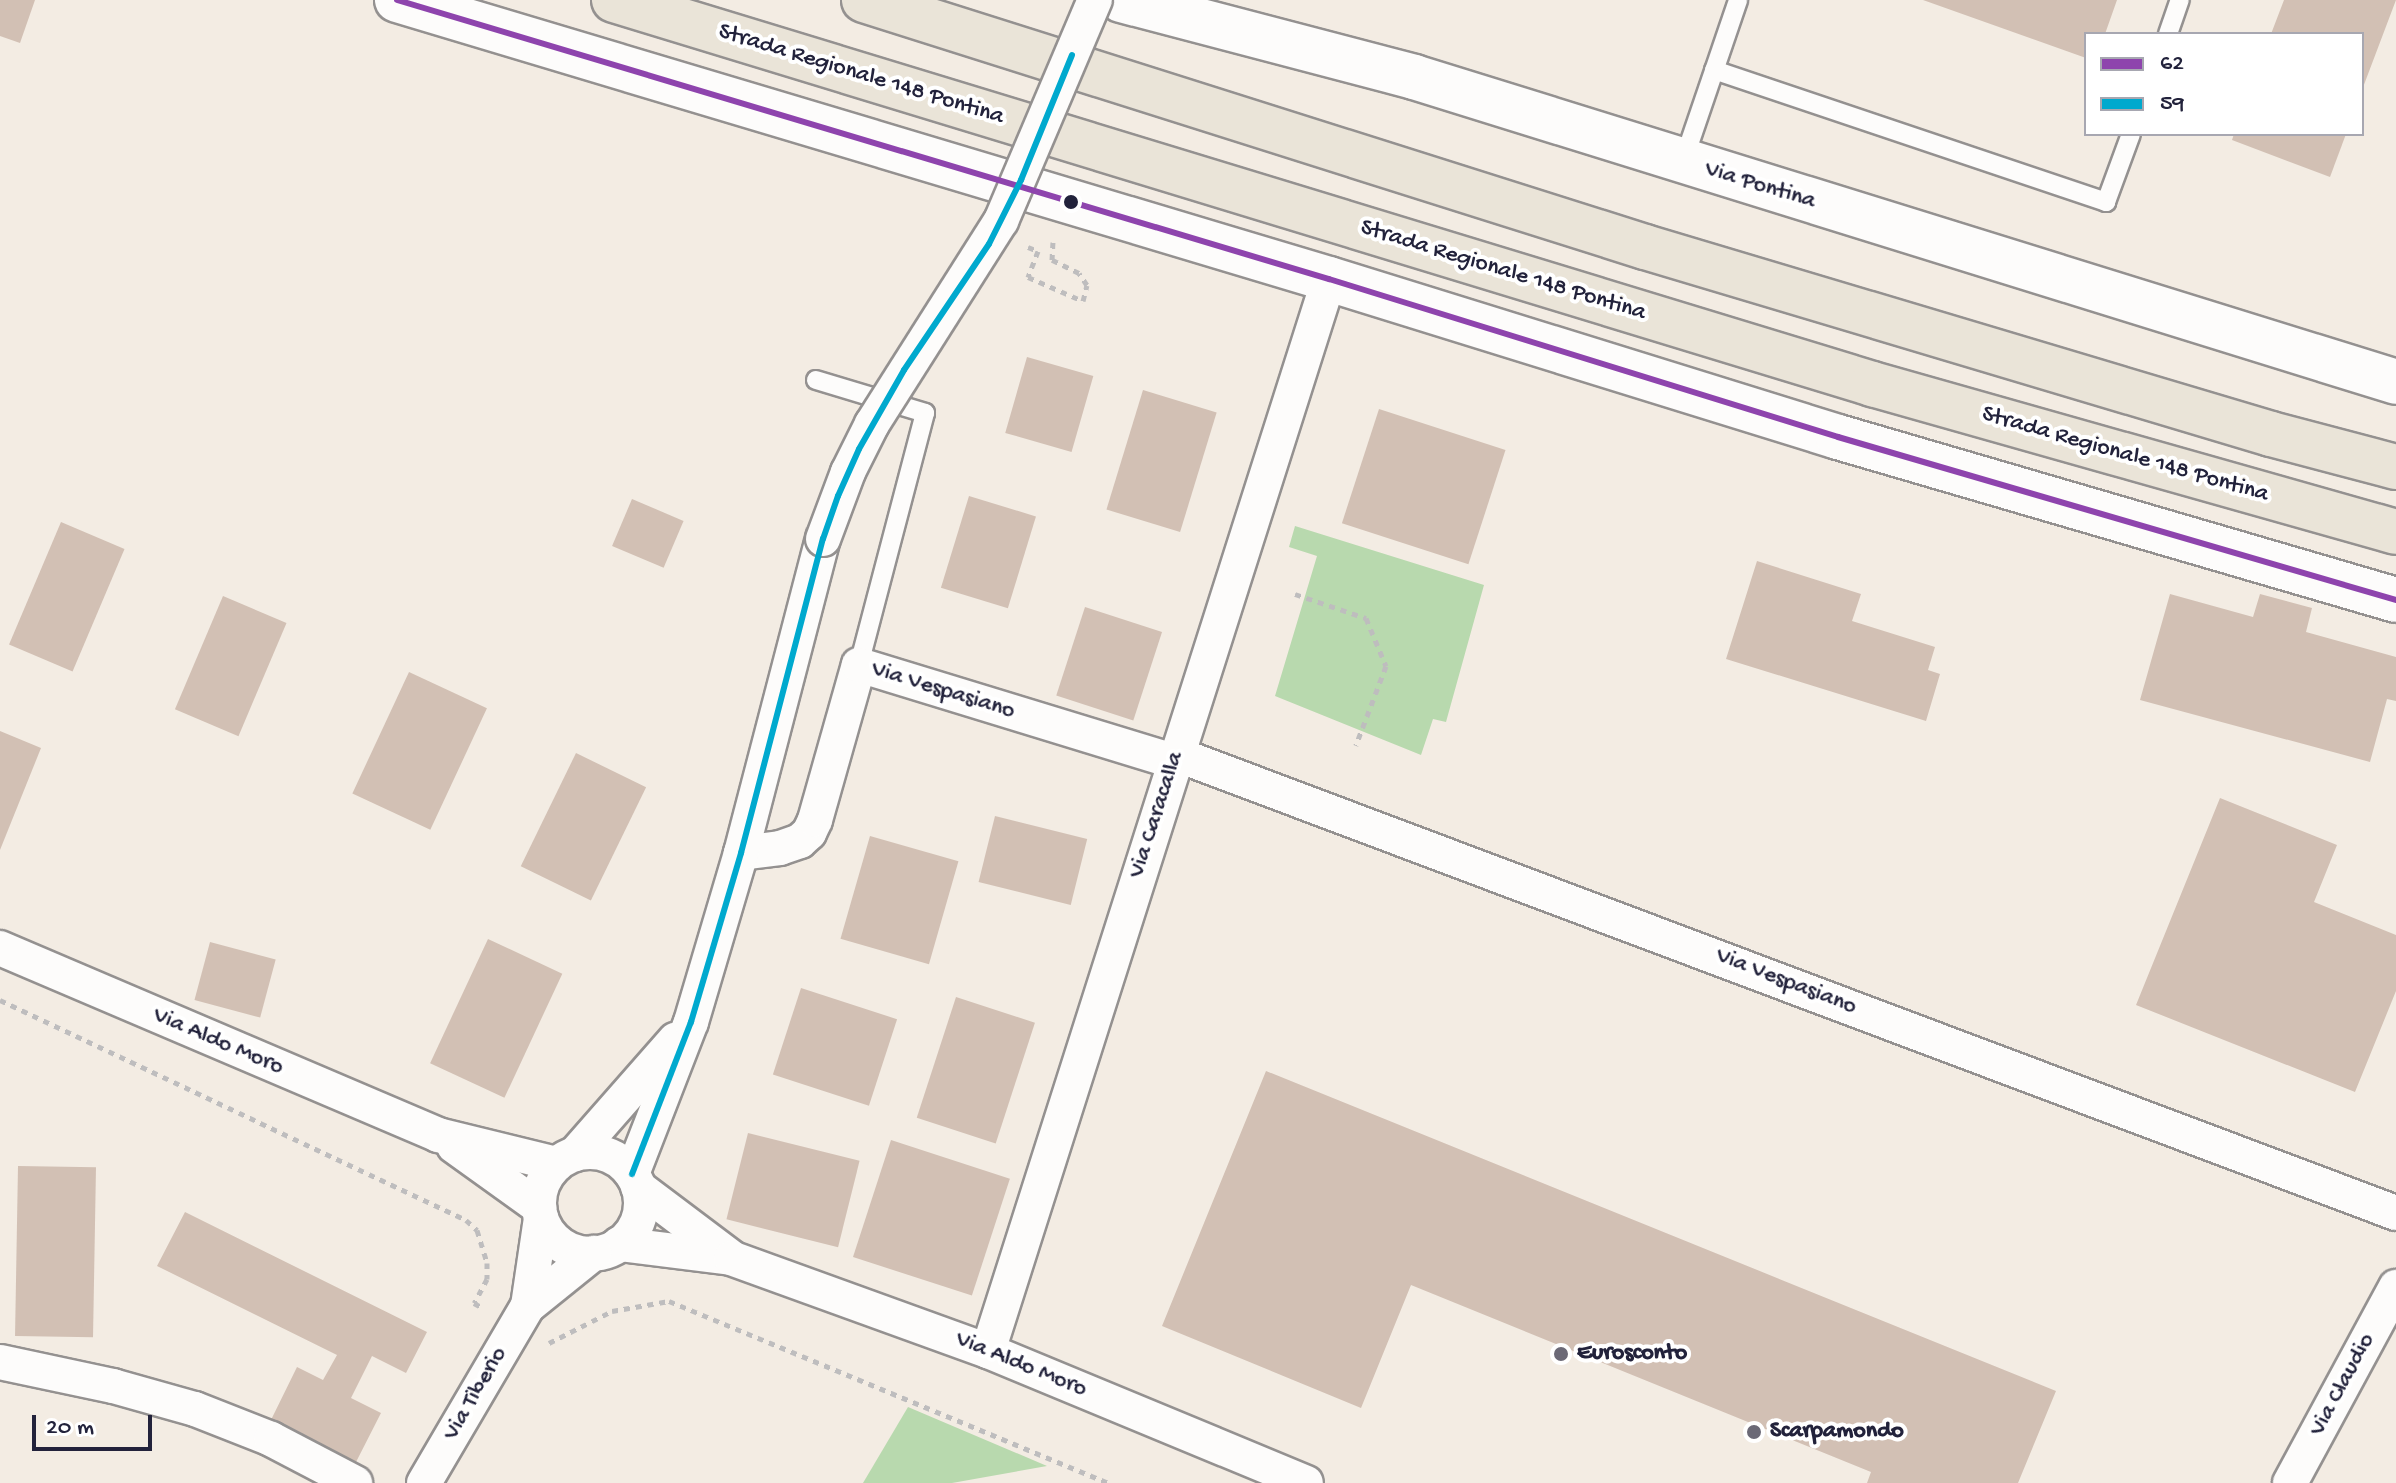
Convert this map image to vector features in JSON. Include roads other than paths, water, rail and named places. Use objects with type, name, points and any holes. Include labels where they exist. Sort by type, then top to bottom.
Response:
[{"type":"highway","name":"Strada Regionale 148 Pontina","points":[[614,0],[1872,384],[2396,532]]},
{"type":"highway","points":[[864,0],[1645,247],[2271,434],[2396,467]]},
{"type":"street","points":[[397,0],[1329,279],[1838,437],[2396,600]]},
{"type":"street","points":[[606,1249],[638,1219],[635,1180],[691,1022],[741,853],[823,539],[848,472],[904,370],[956,297],[994,233],[1021,180],[1095,0]]},
{"type":"street","name":"Via Pontina","points":[[1121,0],[1414,77],[2396,382]]},
{"type":"street","name":"Via Caracalla","points":[[988,1351],[1329,279]]},
{"type":"street","name":"Via Vespasiano","points":[[741,853],[780,848],[800,841],[809,833],[859,665],[1175,758],[2396,1213]]},
{"type":"street","name":"Via Aldo Moro","points":[[0,948],[438,1135],[565,1159],[607,1155],[731,1258]]},
{"type":"street","points":[[540,1212],[540,1191],[565,1159],[691,1022]]},
{"type":"street","name":"Via Aldo Moro","points":[[438,1135],[540,1212],[561,1245],[731,1258],[988,1351],[1306,1483]]},
{"type":"street","name":"Via Tiberio","points":[[424,1483],[528,1306],[540,1212]]},
{"type":"street","name":"Via Tiberio","points":[[528,1306],[606,1249]]},
{"type":"street","name":"Via Claudio","points":[[2290,1483],[2396,1287]]},
{"type":"street","points":[[0,1362],[113,1386],[207,1413],[271,1439],[355,1483]]},
{"type":"lane","points":[[1683,162],[1738,0]]},
{"type":"lane","points":[[2169,32],[2180,0]]},
{"type":"lane","points":[[1714,70],[2106,202],[2130,136]]},
{"type":"lane","points":[[816,380],[925,413],[859,665]]},
{"type":"place","name":"Eurosconto","points":[[1561,1354]]},
{"type":"place","name":"Scarpamondo","points":[[1754,1432]]}]
